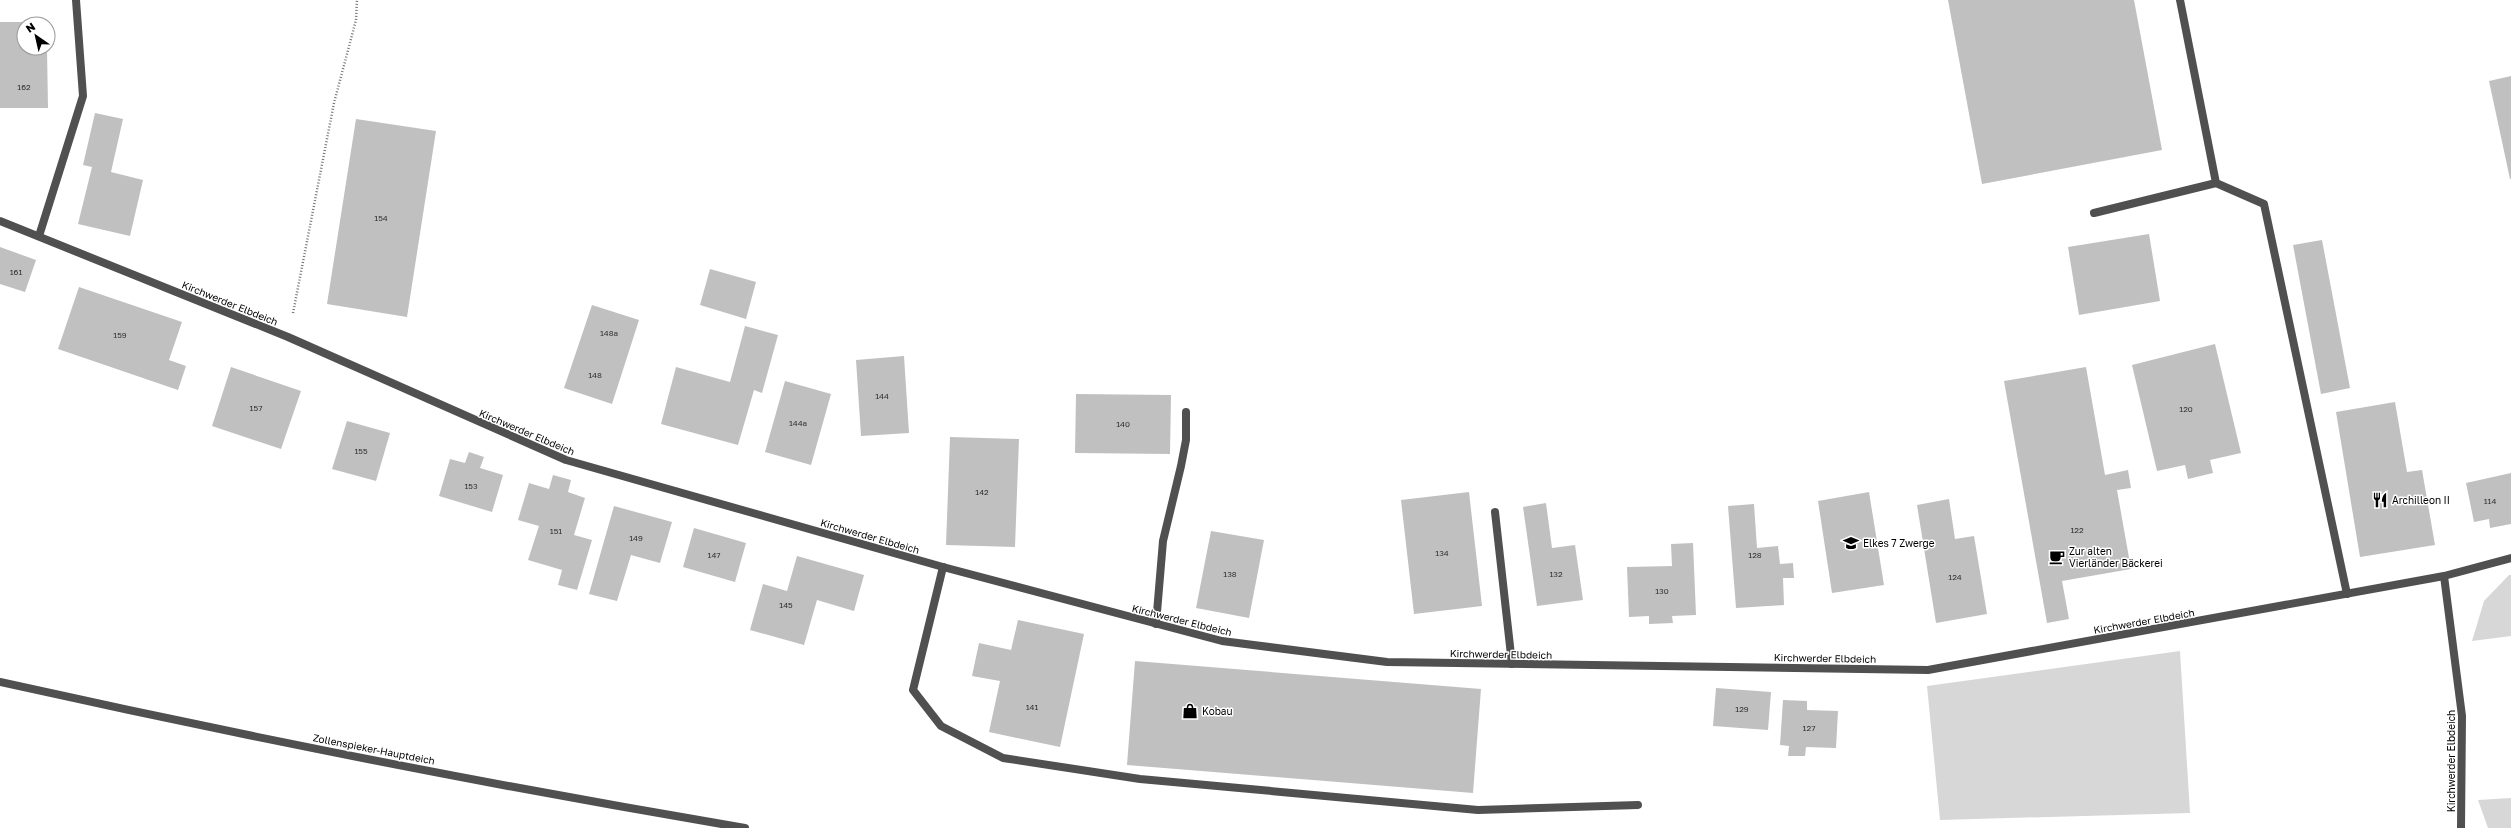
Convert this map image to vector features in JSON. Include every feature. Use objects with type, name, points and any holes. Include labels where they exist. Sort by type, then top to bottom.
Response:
[{"type":"street","points":[[39,236],[83,96],[76,0]]},
{"type":"street","points":[[2180,0],[2216,184]]},
{"type":"street","points":[[2094,213],[2216,184],[2264,204],[2347,594]]},
{"type":"street","name":"Kirchwerder Elbdeich","points":[[0,221],[288,337],[566,460],[943,567],[1222,641],[1387,662],[1928,670],[2444,576],[2511,558]]},
{"type":"street","points":[[1156,624],[1163,541],[1186,440],[1186,412]]},
{"type":"street","points":[[1495,512],[1512,664]]},
{"type":"street","points":[[943,567],[913,690],[941,726],[1003,758],[1140,779],[1478,810],[1638,805]]},
{"type":"street","name":"Kirchwerder Elbdeich","points":[[2444,576],[2462,716],[2461,828]]},
{"type":"street","name":"Zollenspieker-Hauptdeich","points":[[0,682],[172,721],[597,803],[745,828]]},
{"type":"path","points":[[288,337],[334,103],[356,20],[357,0]]},
{"type":"shaded area","points":[[2509,575],[2511,575],[2511,636],[2472,641],[2484,601]]},
{"type":"shaded area","points":[[2180,651],[2190,813],[1940,820],[1927,686]]},
{"type":"shaded area","points":[[2511,798],[2511,828],[2488,828],[2478,800]]},
{"type":"building","points":[[1948,0],[2134,0],[2162,150],[1982,184]]},
{"type":"building","points":[[0,22],[16,22],[16,56],[47,56],[48,108],[0,108]]},
{"type":"building","points":[[2511,76],[2511,179],[2510,179],[2489,81]]},
{"type":"building","points":[[95,113],[123,119],[111,172],[143,180],[130,236],[78,224],[92,167],[83,165]]},
{"type":"building","points":[[356,119],[436,131],[407,317],[327,304]]},
{"type":"building","points":[[2149,234],[2160,301],[2079,315],[2068,247]]},
{"type":"building","points":[[2322,240],[2350,388],[2321,394],[2293,245]]},
{"type":"building","points":[[0,247],[36,260],[25,292],[0,284]]},
{"type":"building","points":[[710,269],[756,282],[746,319],[700,305]]},
{"type":"building","points":[[79,287],[182,322],[169,360],[186,366],[178,390],[58,349]]},
{"type":"building","points":[[592,305],[639,320],[612,404],[564,388]]},
{"type":"building","points":[[745,326],[778,335],[762,393],[754,390],[738,445],[661,424],[676,367],[730,382]]},
{"type":"building","points":[[2215,344],[2241,453],[2210,460],[2213,473],[2188,479],[2185,465],[2157,471],[2132,365]]},
{"type":"building","points":[[904,356],[909,433],[861,436],[856,360]]},
{"type":"building","points":[[231,367],[301,391],[281,449],[212,426]]},
{"type":"building","points":[[2086,367],[2105,475],[2128,470],[2131,488],[2117,490],[2131,569],[2062,581],[2069,619],[2047,623],[2004,381]]},
{"type":"building","points":[[785,381],[831,394],[811,465],[765,452]]},
{"type":"building","points":[[1076,394],[1171,395],[1170,454],[1075,453]]},
{"type":"building","points":[[2395,402],[2407,472],[2422,470],[2435,545],[2360,557],[2336,412]]},
{"type":"building","points":[[347,421],[390,433],[376,481],[332,469]]},
{"type":"building","points":[[950,437],[1019,439],[1015,547],[946,545]]},
{"type":"building","points":[[469,452],[484,457],[480,468],[503,475],[492,512],[439,496],[450,459],[465,463]]},
{"type":"building","points":[[2511,473],[2511,524],[2490,528],[2489,519],[2474,522],[2466,483]]},
{"type":"building","points":[[553,475],[571,480],[568,492],[585,498],[574,535],[592,540],[577,590],[558,585],[562,570],[528,560],[539,526],[518,520],[529,483],[549,489]]},
{"type":"building","points":[[1469,492],[1482,606],[1414,614],[1401,500]]},
{"type":"building","name":"Elkes 7 Zwerge","points":[[1869,492],[1884,585],[1832,593],[1818,501]]},
{"type":"building","points":[[1949,499],[1955,539],[1974,536],[1987,614],[1936,623],[1917,505]]},
{"type":"building","points":[[1546,503],[1552,548],[1575,545],[1583,600],[1537,606],[1523,507]]},
{"type":"building","points":[[1754,504],[1757,548],[1778,546],[1780,564],[1793,563],[1794,578],[1783,578],[1784,605],[1736,608],[1728,506]]},
{"type":"building","points":[[614,506],[672,522],[660,563],[631,555],[617,601],[589,594]]},
{"type":"building","points":[[694,528],[746,543],[735,582],[683,567]]},
{"type":"building","points":[[1211,531],[1264,540],[1249,618],[1196,608]]},
{"type":"building","points":[[1693,543],[1696,615],[1672,616],[1673,623],[1649,624],[1649,616],[1629,617],[1627,567],[1672,566],[1671,544]]},
{"type":"building","points":[[797,556],[864,575],[854,611],[817,600],[804,645],[750,630],[763,584],[787,591]]},
{"type":"building","points":[[1018,620],[1084,634],[1060,747],[989,732],[1000,681],[972,676],[979,643],[1011,650]]},
{"type":"building","points":[[1135,661],[1481,689],[1473,793],[1127,765]]},
{"type":"building","points":[[1716,688],[1771,692],[1768,730],[1713,726]]},
{"type":"building","points":[[1783,700],[1807,701],[1807,710],[1838,711],[1836,748],[1806,747],[1805,756],[1788,756],[1789,746],[1780,745]]},
{"type":"place","name":"Archilleon II","points":[[2380,500]]},
{"type":"place","name":"Elkes 7 Zwerge","points":[[1851,543]]},
{"type":"place","name":"Zur alten Vierländer Bäckerei","points":[[2057,557]]},
{"type":"place","name":"Kobau","points":[[1190,711]]}]
